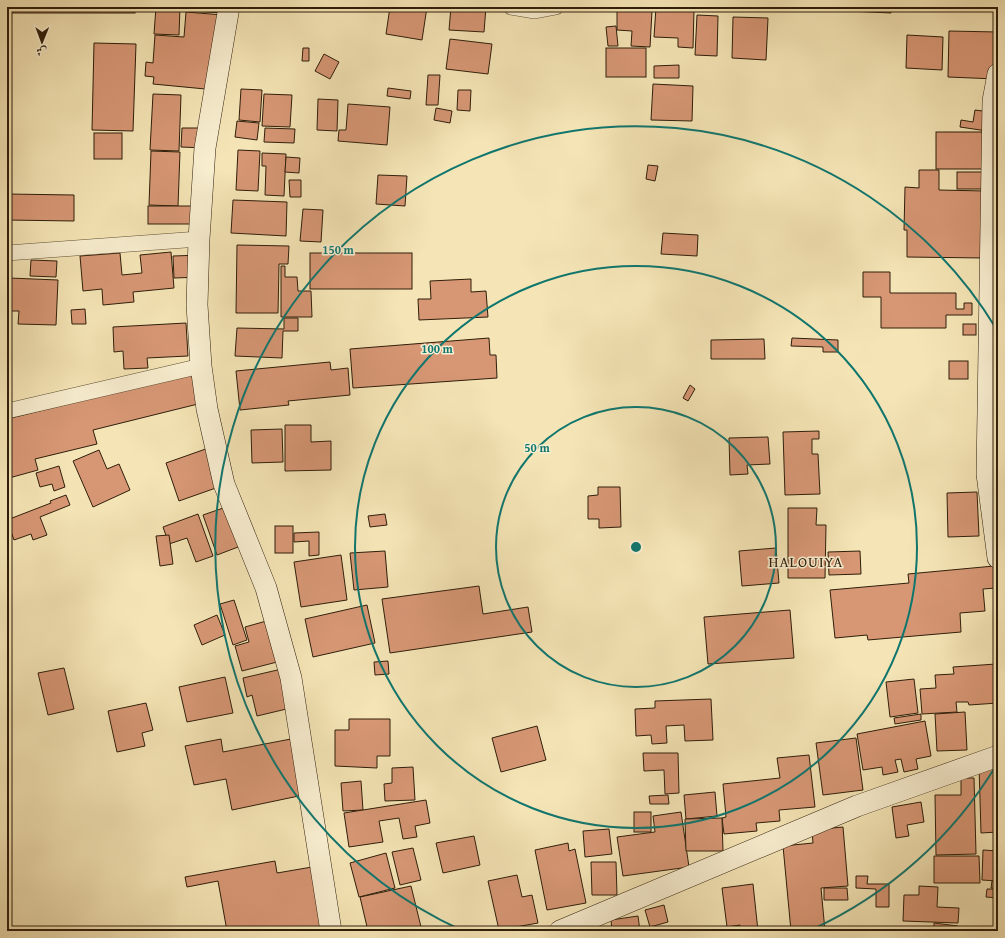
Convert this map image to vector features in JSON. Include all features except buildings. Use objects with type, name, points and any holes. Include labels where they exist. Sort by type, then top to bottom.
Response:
[{"type":"street","points":[[229,7],[205,148],[199,239],[197,305],[201,366],[207,409],[224,484],[266,588],[291,678],[331,931]]},
{"type":"street","points":[[511,7],[536,11],[556,7]]},
{"type":"street","points":[[998,74],[994,101],[987,474],[998,558]]},
{"type":"street","points":[[7,253],[199,239]]},
{"type":"street","points":[[7,411],[201,366]]},
{"type":"street","points":[[560,931],[857,806],[998,756]]},
{"type":"district","name":"HALOUIYA","points":[[806,561]]}]
